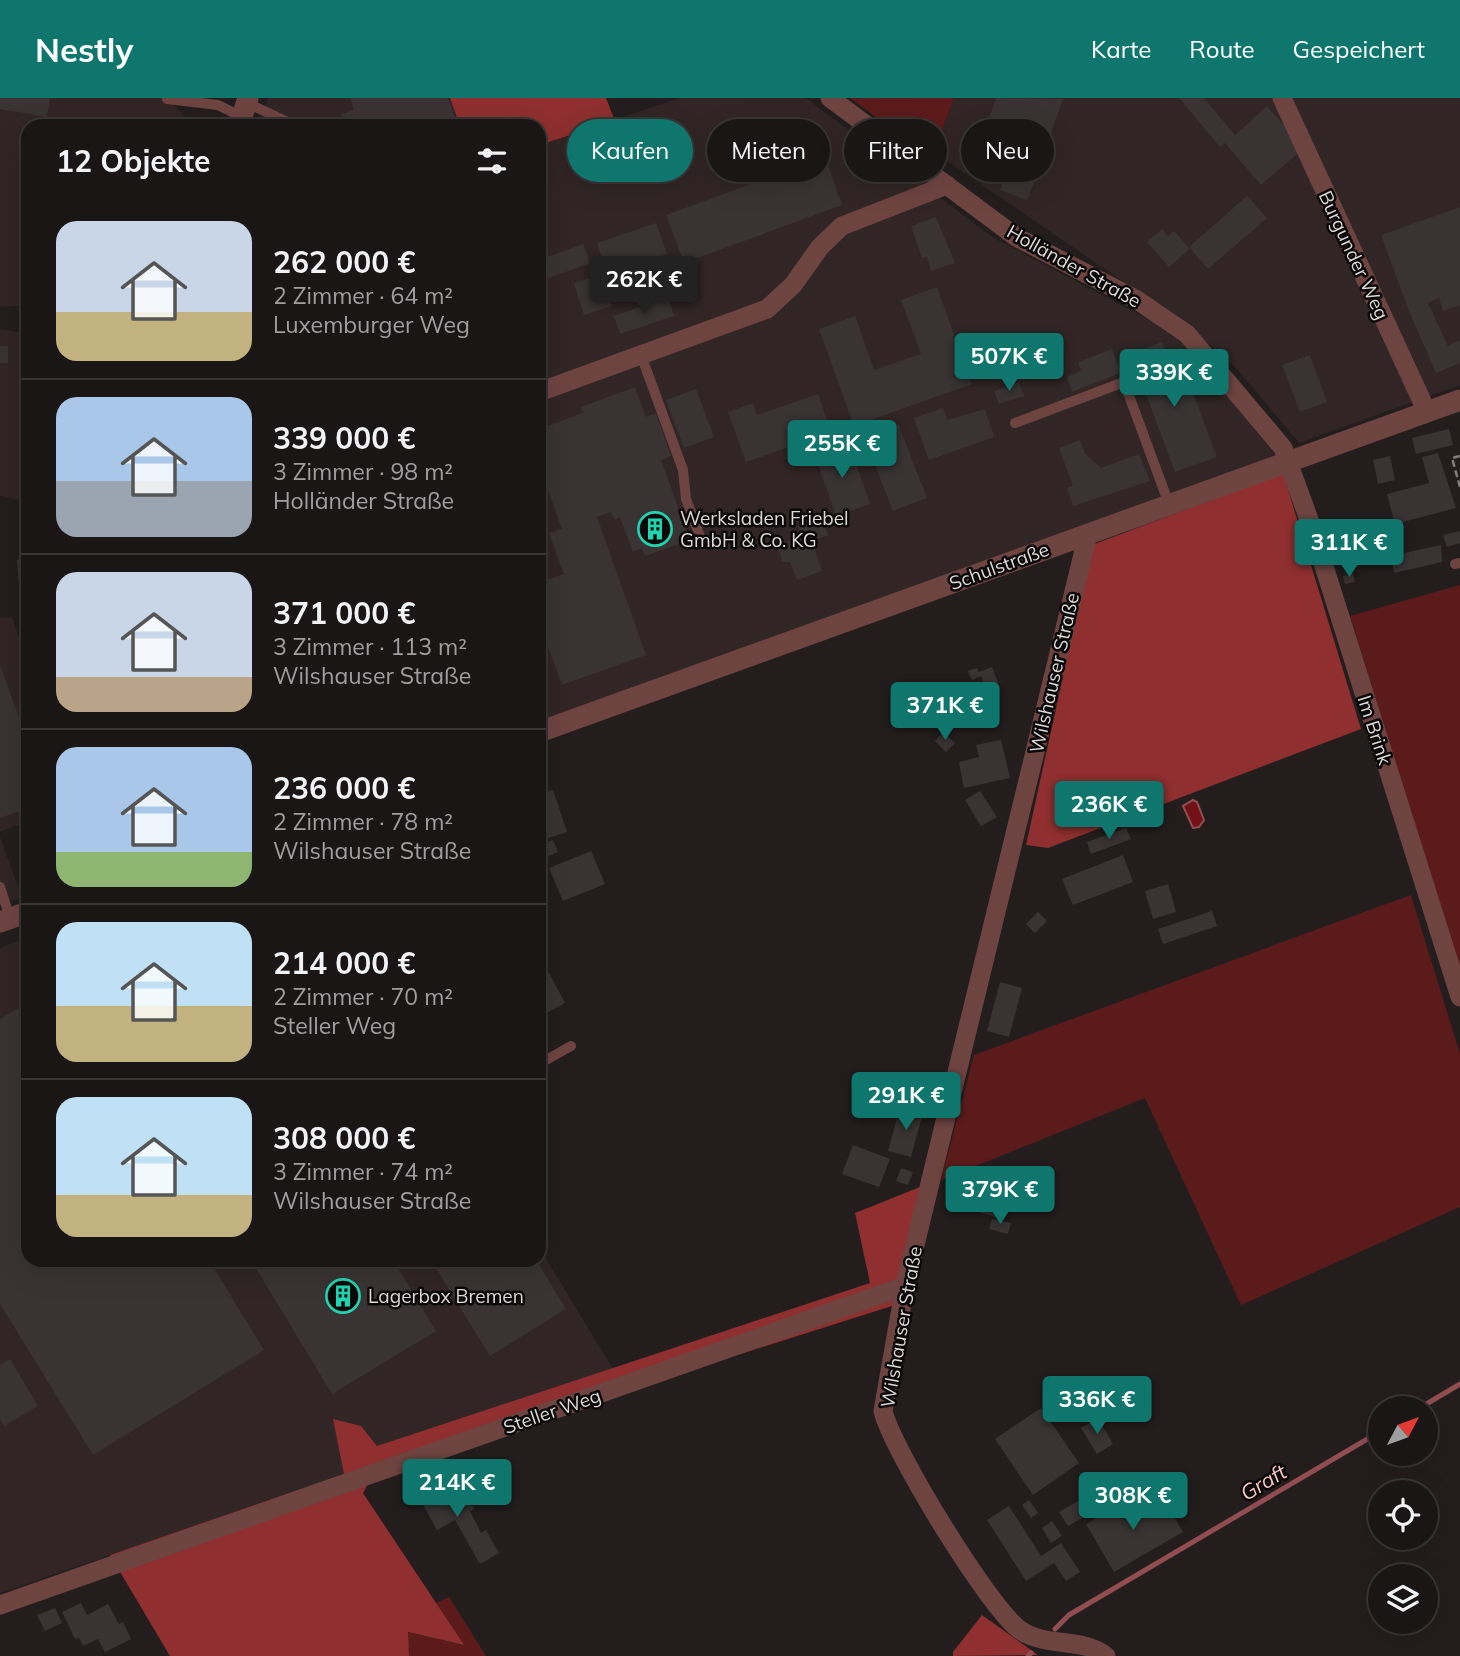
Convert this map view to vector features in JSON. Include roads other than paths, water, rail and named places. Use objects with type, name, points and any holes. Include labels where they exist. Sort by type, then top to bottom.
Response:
[{"type":"street","name":"Holländer Straße","points":[[830,98],[1016,237],[1137,300],[1186,334],[1283,449],[1288,463]]},
{"type":"street","name":"Burgunder Weg","points":[[1282,98],[1427,412]]},
{"type":"street","points":[[546,389],[767,309],[793,285],[820,247],[842,226],[947,185]]},
{"type":"street","name":"Schulstraße","points":[[546,729],[1460,400]]},
{"type":"street","name":"Im Brink","points":[[1288,463],[1311,525],[1460,997]]},
{"type":"street","name":"Wilshauser Straße","points":[[1088,534],[905,1286],[883,1401],[885,1419],[893,1437],[970,1567],[1004,1615],[1019,1629],[1039,1640],[1094,1648],[1106,1656]]},
{"type":"street","name":"Steller Weg","points":[[0,1605],[905,1286]]},
{"type":"lane","points":[[167,99],[218,105],[272,119]]},
{"type":"lane","points":[[641,355],[683,470],[686,499],[703,545]]},
{"type":"lane","points":[[1015,423],[1125,382],[1170,505]]},
{"type":"lane","points":[[0,887],[13,918]]},
{"type":"lane","points":[[546,1060],[571,1046]]},
{"type":"waterway","name":"Graft","points":[[1438,1397],[1460,1384]]},
{"type":"waterway","name":"Graft","points":[[1055,1629],[1069,1615],[1368,1439]]},
{"type":"waterway","points":[[1028,1656],[1031,1653]]},
{"type":"place","name":"Werksladen Friebel GmbH & Co. KG","points":[[655,529]]},
{"type":"place","name":"Lagerbox Bremen","points":[[343,1296]]}]
